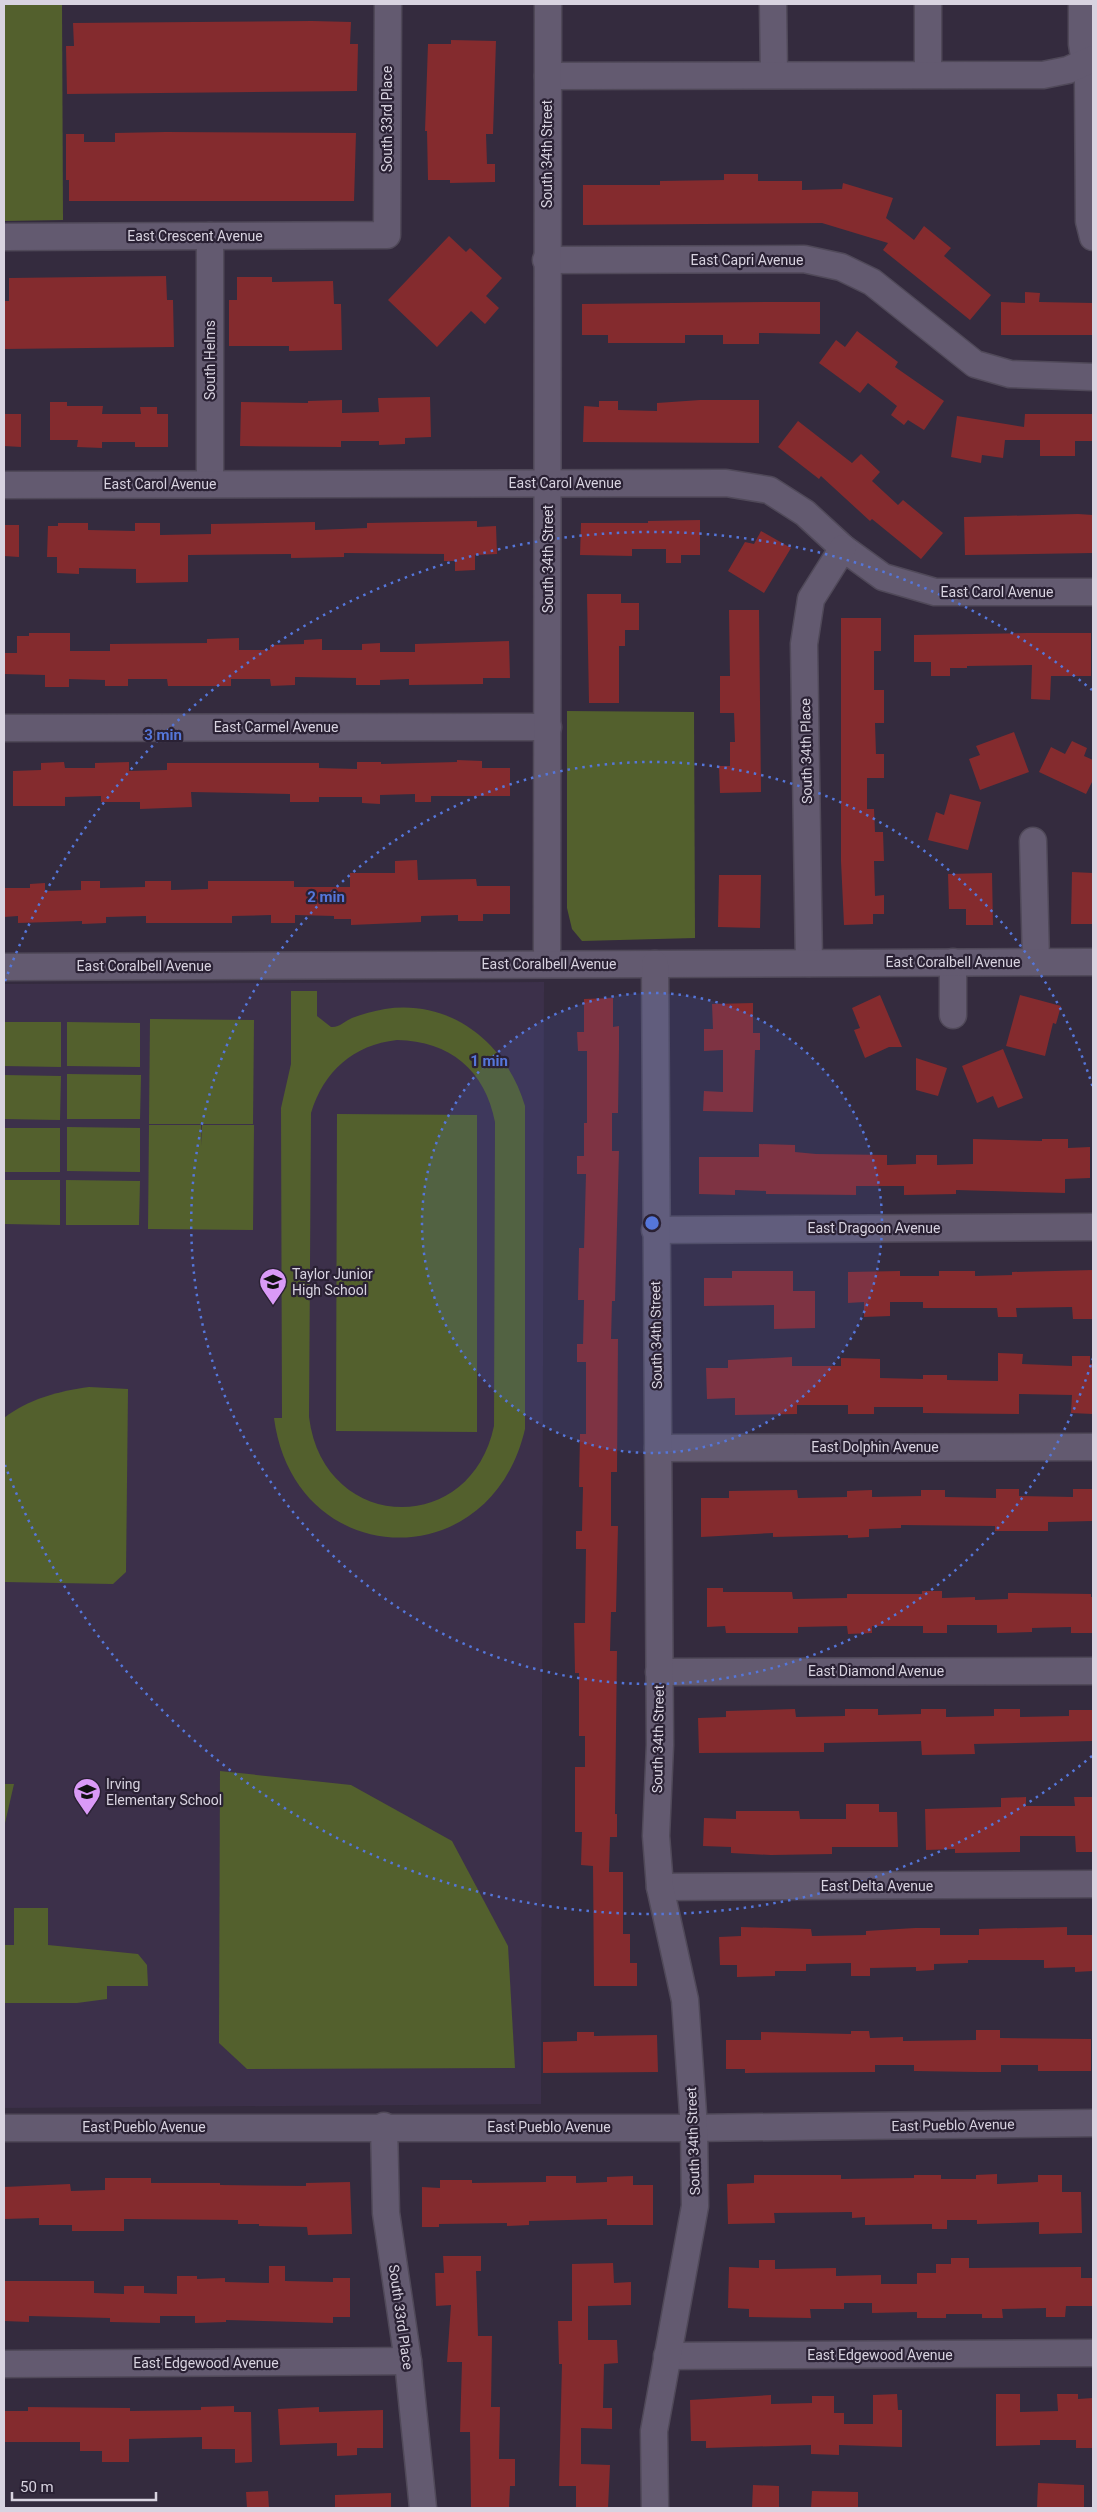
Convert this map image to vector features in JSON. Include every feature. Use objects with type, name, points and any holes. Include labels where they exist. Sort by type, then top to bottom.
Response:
[{"type":"street","name":"South 33rd Place","points":[[387,235],[388,4]]},
{"type":"street","name":"South 34th Street","points":[[547,964],[548,483],[546,260],[548,4]]},
{"type":"street","points":[[773,4],[774,75]]},
{"type":"street","points":[[928,4],[928,74]]},
{"type":"street","points":[[1082,4],[1082,44],[1089,60],[1089,221],[1093,237]]},
{"type":"street","points":[[548,76],[1043,75],[1061,72],[1089,60]]},
{"type":"street","name":"East Crescent Avenue","points":[[4,237],[387,235]]},
{"type":"street","name":"South Helms","points":[[210,236],[210,484]]},
{"type":"street","name":"East Capri Avenue","points":[[546,260],[804,259],[841,267],[872,282],[975,364],[1010,374],[1093,377]]},
{"type":"street","name":"East Carol Avenue","points":[[4,485],[726,483],[769,490],[805,513],[843,548],[883,577],[935,592],[1093,592]]},
{"type":"street","name":"South 34th Place","points":[[809,963],[804,644],[811,599],[843,548]]},
{"type":"street","name":"East Carmel Avenue","points":[[4,728],[548,727]]},
{"type":"street","points":[[1033,841],[1036,962]]},
{"type":"street","points":[[953,962],[953,1015]]},
{"type":"street","name":"East Coralbell Avenue","points":[[4,966],[1093,962]]},
{"type":"street","name":"South 34th Street","points":[[655,964],[655,1230],[660,1745],[656,1836],[660,1887],[685,2000],[694,2128],[695,2206],[654,2431],[655,2508]]},
{"type":"street","name":"East Dragoon Avenue","points":[[655,1230],[1093,1227]]},
{"type":"street","name":"East Dolphin Avenue","points":[[658,1448],[1093,1447]]},
{"type":"street","name":"East Diamond Avenue","points":[[659,1672],[1093,1670]]},
{"type":"street","name":"East Delta Avenue","points":[[660,1887],[1093,1884]]},
{"type":"street","name":"East Pueblo Avenue","points":[[4,2128],[384,2126],[694,2128],[1093,2123]]},
{"type":"street","name":"South 33rd Place","points":[[384,2126],[386,2213],[408,2361],[423,2508]]},
{"type":"street","name":"East Edgewood Avenue","points":[[667,2356],[1093,2353]]},
{"type":"street","name":"East Edgewood Avenue","points":[[4,2364],[408,2361]]},
{"type":"shaded area","name":"Taylor Junior High School","points":[[544,982],[541,2104],[4,2108],[4,984]]},
{"type":"green space","points":[[4,4],[62,4],[63,220],[4,221]]},
{"type":"green space","points":[[567,711],[694,712],[695,938],[582,941],[572,929],[567,908]]},
{"type":"green space","points":[[291,991],[317,991],[317,1016],[331,1027],[360,1015],[385,1009],[410,1008],[433,1011],[454,1019],[473,1030],[490,1045],[505,1063],[517,1084],[525,1106],[525,1429],[505,1478],[474,1512],[435,1532],[394,1537],[353,1529],[317,1506],[289,1469],[274,1418],[282,1418],[281,1108],[291,1064]],"holes":[[[397,1040],[433,1046],[449,1053],[474,1073],[483,1087],[495,1122],[494,1426],[480,1463],[457,1488],[429,1503],[398,1507],[367,1500],[340,1483],[320,1455],[309,1417],[311,1113],[317,1098],[332,1073],[354,1054],[381,1043]]]},
{"type":"green space","points":[[150,1019],[254,1020],[253,1124],[149,1124]]},
{"type":"green space","points":[[4,1022],[61,1022],[61,1067],[4,1066]]},
{"type":"green space","points":[[67,1022],[140,1023],[140,1067],[67,1066]]},
{"type":"green space","points":[[67,1074],[141,1075],[140,1119],[67,1119]]},
{"type":"green space","points":[[4,1075],[61,1076],[60,1120],[4,1119]]},
{"type":"green space","points":[[337,1114],[477,1115],[477,1432],[336,1431]]},
{"type":"green space","points":[[149,1125],[201,1125],[201,1146],[202,1125],[254,1125],[253,1230],[148,1229]]},
{"type":"green space","points":[[67,1127],[140,1128],[140,1172],[67,1171]]},
{"type":"green space","points":[[4,1128],[60,1128],[60,1172],[4,1172]]},
{"type":"green space","points":[[4,1180],[60,1180],[60,1225],[4,1224]]},
{"type":"green space","points":[[66,1180],[140,1181],[139,1225],[66,1225]]},
{"type":"green space","points":[[89,1387],[128,1389],[126,1572],[113,1584],[4,1582],[4,1418],[13,1411],[44,1397]]},
{"type":"green space","points":[[220,1771],[351,1785],[452,1841],[508,1946],[515,2068],[247,2069],[219,2043]]},
{"type":"green space","points":[[4,1784],[14,1784],[5,1823],[4,1823]]},
{"type":"green space","points":[[14,1908],[48,1908],[48,1945],[138,1954],[147,1965],[148,1986],[107,1986],[107,1999],[77,2003],[4,2003],[4,1945],[14,1945]]},
{"type":"building","points":[[351,22],[350,44],[358,44],[357,91],[67,94],[66,46],[74,46],[73,23]]},
{"type":"building","points":[[451,40],[496,41],[493,134],[486,134],[487,164],[495,164],[495,182],[450,183],[450,180],[428,180],[427,131],[425,131],[428,44],[451,44]]},
{"type":"building","points":[[115,133],[356,133],[354,201],[69,201],[69,180],[66,180],[66,134],[84,134],[84,142],[115,142]]},
{"type":"building","points":[[724,174],[758,174],[758,181],[802,181],[802,190],[842,189],[843,183],[893,198],[886,218],[914,240],[924,226],[951,248],[944,256],[991,295],[970,320],[883,250],[888,243],[822,223],[583,225],[583,185],[660,185],[660,181],[724,180]]},
{"type":"building","points":[[449,236],[466,252],[470,248],[502,278],[486,296],[499,308],[485,324],[471,311],[437,347],[388,300]]},
{"type":"building","points":[[166,276],[167,300],[173,300],[174,347],[4,349],[4,301],[9,301],[9,278]]},
{"type":"building","points":[[237,277],[272,277],[272,282],[333,281],[334,304],[341,304],[342,350],[289,351],[289,346],[229,346],[229,300],[237,300]]},
{"type":"building","points":[[1025,292],[1040,293],[1039,302],[1093,303],[1093,335],[1001,335],[1001,302],[1025,303]]},
{"type":"building","points":[[820,302],[820,334],[759,333],[759,344],[723,344],[723,335],[685,335],[685,343],[608,343],[608,335],[582,335],[582,304]]},
{"type":"building","points":[[857,331],[898,362],[895,367],[944,401],[924,430],[908,420],[904,425],[891,415],[897,406],[868,383],[860,393],[819,363],[836,340],[845,347]]},
{"type":"building","points":[[430,397],[431,437],[405,438],[405,444],[379,445],[379,441],[341,441],[341,447],[240,446],[241,402],[308,403],[308,401],[342,400],[342,413],[379,412],[378,398]]},
{"type":"building","points":[[700,400],[759,400],[759,443],[583,442],[584,406],[599,407],[599,401],[618,401],[618,410],[657,411],[657,403]]},
{"type":"building","points":[[50,402],[67,402],[67,406],[103,406],[102,414],[141,414],[140,407],[157,407],[157,414],[168,414],[168,447],[135,447],[135,442],[102,442],[102,448],[77,447],[78,440],[50,440]]},
{"type":"building","points":[[4,414],[21,414],[21,447],[4,446]]},
{"type":"building","points":[[1025,414],[1093,414],[1093,441],[1075,441],[1075,456],[1040,456],[1040,440],[1005,440],[1003,458],[982,455],[981,463],[951,457],[957,416],[1024,427]]},
{"type":"building","points":[[798,421],[852,463],[861,454],[880,472],[872,481],[898,505],[903,500],[943,533],[921,559],[872,519],[870,521],[821,476],[819,479],[778,447]]},
{"type":"building","points":[[1093,515],[1093,553],[965,555],[964,517]]},
{"type":"building","points":[[700,520],[700,555],[681,555],[681,563],[666,563],[666,549],[632,549],[632,556],[580,555],[581,523],[648,523],[648,521]]},
{"type":"building","points":[[477,521],[477,527],[496,526],[497,554],[475,555],[475,570],[455,571],[455,561],[444,561],[444,554],[344,553],[344,557],[291,558],[291,554],[188,555],[188,582],[136,583],[136,569],[79,568],[79,574],[57,573],[57,557],[47,557],[48,526],[58,526],[58,523],[88,523],[88,530],[135,531],[135,523],[160,523],[160,535],[211,534],[211,524],[315,522],[315,530],[367,528],[367,523]]},
{"type":"building","points":[[4,525],[19,525],[19,557],[4,556]]},
{"type":"building","points":[[761,531],[791,548],[764,593],[728,571],[745,542],[754,544]]},
{"type":"building","points":[[587,594],[621,594],[621,603],[639,603],[639,630],[625,630],[625,646],[619,646],[619,703],[589,703]]},
{"type":"building","points":[[729,610],[759,610],[761,792],[720,793],[719,766],[730,766],[730,742],[735,742],[734,713],[720,713],[720,676],[730,676]]},
{"type":"building","points":[[841,618],[881,618],[881,651],[874,651],[874,690],[884,690],[884,723],[875,723],[876,754],[884,754],[884,778],[867,778],[867,809],[874,809],[875,832],[883,832],[884,861],[874,861],[875,896],[884,895],[884,914],[873,914],[873,924],[844,925],[841,861]]},
{"type":"building","points":[[29,633],[70,633],[70,651],[110,651],[110,644],[207,643],[207,639],[239,638],[239,650],[270,650],[270,645],[304,644],[304,640],[322,639],[322,650],[362,650],[362,644],[380,643],[380,652],[415,652],[415,644],[509,641],[510,678],[483,678],[483,684],[409,685],[409,679],[380,680],[380,685],[356,685],[356,678],[295,677],[295,685],[271,686],[270,679],[231,679],[231,686],[168,686],[167,679],[128,679],[128,686],[105,686],[105,680],[69,679],[69,687],[45,687],[45,675],[4,674],[4,653],[17,653],[17,636],[29,636]]},
{"type":"building","points":[[1091,633],[1091,676],[1051,676],[1050,700],[1031,699],[1032,665],[967,666],[967,668],[950,668],[950,676],[931,676],[931,662],[914,662],[914,635]]},
{"type":"building","points":[[1014,732],[1029,772],[980,790],[969,759],[980,755],[976,746]]},
{"type":"building","points":[[1072,741],[1087,748],[1084,756],[1093,760],[1093,780],[1086,794],[1039,772],[1051,747],[1065,754]]},
{"type":"building","points":[[457,760],[482,761],[482,768],[510,768],[510,796],[431,796],[431,802],[415,802],[415,794],[380,795],[380,804],[362,803],[362,797],[319,797],[319,802],[290,802],[290,794],[191,792],[192,807],[140,809],[140,802],[101,802],[101,796],[65,797],[65,806],[13,806],[13,771],[41,770],[41,763],[64,762],[65,768],[95,768],[95,763],[129,762],[129,771],[167,770],[167,763],[319,763],[319,768],[357,769],[357,762],[381,762],[381,764],[457,762]]},
{"type":"building","points":[[950,794],[981,802],[968,850],[928,840],[936,812],[944,815]]},
{"type":"building","points":[[417,860],[418,880],[476,879],[477,886],[510,886],[510,914],[483,914],[483,921],[458,921],[458,915],[421,916],[421,922],[351,925],[351,919],[334,919],[334,916],[295,915],[295,923],[271,923],[271,915],[232,916],[232,923],[146,923],[146,916],[106,917],[106,923],[82,924],[82,921],[18,923],[18,916],[4,917],[4,888],[30,888],[30,884],[45,883],[45,891],[81,890],[81,881],[100,881],[100,888],[145,887],[145,881],[171,881],[171,890],[208,889],[208,881],[294,881],[294,887],[350,887],[350,873],[395,873],[395,861]]},
{"type":"building","points":[[1072,872],[1093,873],[1093,924],[1071,924]]},
{"type":"building","points":[[992,873],[993,925],[966,925],[966,909],[949,909],[948,874]]},
{"type":"building","points":[[719,875],[761,875],[760,928],[718,927]]},
{"type":"building","points":[[880,995],[902,1047],[889,1047],[865,1058],[854,1030],[860,1028],[852,1008]]},
{"type":"building","points":[[1020,995],[1061,1006],[1056,1024],[1053,1023],[1045,1056],[1006,1046]]},
{"type":"building","points":[[613,998],[613,1027],[619,1026],[619,1050],[618,1113],[612,1113],[612,1151],[619,1151],[615,1301],[612,1301],[611,1339],[618,1339],[617,1472],[611,1472],[611,1526],[618,1526],[616,1612],[611,1612],[610,1651],[617,1651],[615,1814],[617,1814],[617,1837],[610,1837],[609,1872],[623,1872],[623,1934],[630,1934],[630,1963],[637,1963],[637,1986],[594,1986],[593,1866],[581,1865],[582,1832],[575,1832],[575,1767],[585,1767],[585,1736],[579,1736],[579,1673],[575,1673],[574,1623],[585,1623],[586,1549],[576,1549],[576,1531],[582,1531],[583,1487],[579,1487],[580,1434],[586,1434],[586,1362],[577,1362],[577,1344],[583,1344],[584,1300],[578,1300],[579,1248],[584,1248],[586,1174],[577,1174],[577,1156],[584,1156],[584,1123],[587,1123],[587,1051],[578,1051],[577,1032],[584,1032],[584,999]]},
{"type":"building","points":[[753,1003],[753,1033],[760,1033],[760,1050],[755,1050],[753,1112],[703,1111],[704,1091],[723,1092],[723,1050],[704,1051],[704,1029],[713,1029],[712,1004]]},
{"type":"building","points":[[1003,1049],[1023,1098],[998,1108],[993,1096],[977,1103],[962,1066]]},
{"type":"building","points":[[916,1058],[947,1068],[938,1096],[916,1090]]},
{"type":"building","points":[[973,1139],[1042,1141],[1042,1139],[1068,1139],[1068,1148],[1090,1147],[1090,1178],[1065,1179],[1065,1193],[956,1190],[956,1194],[904,1195],[904,1186],[856,1186],[856,1195],[766,1194],[766,1191],[735,1190],[735,1195],[699,1194],[699,1157],[759,1157],[759,1144],[795,1145],[795,1152],[816,1154],[887,1155],[887,1165],[916,1164],[916,1155],[937,1155],[937,1165],[973,1164]]},
{"type":"building","points":[[1093,1270],[1093,1319],[1073,1319],[1072,1307],[1016,1308],[1017,1317],[998,1317],[997,1308],[923,1308],[923,1302],[890,1302],[890,1316],[864,1317],[864,1302],[848,1303],[848,1272],[900,1271],[900,1276],[939,1276],[939,1271],[975,1271],[975,1276],[1012,1275],[1012,1272]]},
{"type":"building","points":[[732,1271],[793,1271],[793,1291],[815,1291],[815,1328],[774,1329],[774,1305],[704,1306],[704,1278],[732,1278]]},
{"type":"building","points":[[998,1353],[1023,1354],[1022,1364],[1072,1366],[1072,1356],[1090,1356],[1090,1364],[1093,1364],[1093,1414],[1071,1413],[1072,1395],[1019,1394],[1019,1414],[923,1413],[923,1407],[874,1407],[874,1414],[848,1414],[848,1405],[797,1405],[797,1414],[735,1415],[735,1398],[707,1399],[706,1368],[728,1368],[728,1360],[792,1357],[792,1366],[841,1366],[841,1358],[880,1359],[880,1378],[923,1379],[923,1375],[947,1375],[947,1380],[998,1381]]},
{"type":"building","points":[[996,1489],[1019,1489],[1019,1496],[1073,1497],[1073,1489],[1093,1489],[1093,1521],[1048,1522],[1048,1531],[995,1531],[995,1526],[901,1525],[901,1528],[869,1529],[869,1537],[848,1538],[848,1535],[773,1537],[773,1533],[701,1537],[701,1498],[729,1498],[729,1491],[797,1490],[798,1498],[847,1497],[847,1491],[872,1490],[872,1497],[921,1496],[921,1490],[945,1490],[945,1497],[996,1498]]},
{"type":"building","points":[[707,1588],[723,1588],[723,1592],[792,1592],[793,1599],[847,1598],[847,1594],[922,1594],[922,1591],[942,1591],[942,1598],[975,1597],[975,1600],[1008,1599],[1008,1593],[1091,1594],[1091,1597],[1093,1597],[1093,1633],[1071,1633],[1071,1627],[1032,1628],[1032,1632],[997,1633],[997,1625],[947,1625],[947,1633],[923,1633],[923,1626],[872,1626],[872,1633],[848,1634],[847,1626],[798,1627],[798,1633],[726,1633],[725,1626],[707,1627]]},
{"type":"building","points":[[795,1709],[796,1717],[845,1716],[845,1709],[878,1709],[878,1715],[921,1714],[921,1709],[946,1709],[946,1717],[994,1716],[994,1709],[1020,1709],[1020,1717],[1069,1716],[1069,1710],[1093,1710],[1093,1741],[974,1744],[975,1754],[922,1755],[921,1741],[824,1743],[824,1752],[699,1753],[698,1718],[726,1717],[726,1711]]},
{"type":"building","points":[[1026,1797],[1026,1806],[1075,1806],[1074,1797],[1093,1797],[1093,1852],[1076,1852],[1075,1836],[1020,1836],[1020,1852],[955,1853],[955,1849],[926,1850],[925,1809],[1001,1807],[1001,1798]]},
{"type":"building","points":[[846,1804],[879,1804],[879,1812],[897,1812],[898,1847],[832,1847],[832,1854],[771,1855],[731,1853],[731,1847],[703,1846],[704,1818],[736,1819],[736,1811],[799,1811],[800,1819],[846,1819]]},
{"type":"building","points":[[741,1927],[811,1929],[812,1936],[866,1935],[866,1931],[915,1928],[940,1928],[940,1935],[979,1935],[979,1929],[1067,1927],[1067,1935],[1093,1935],[1093,1971],[1075,1972],[1075,1967],[1044,1968],[1044,1960],[968,1960],[968,1963],[934,1964],[934,1970],[916,1971],[916,1967],[870,1968],[870,1976],[851,1976],[851,1963],[806,1964],[806,1971],[775,1971],[775,1976],[737,1977],[737,1965],[720,1965],[719,1937],[741,1936]]},
{"type":"building","points":[[976,2030],[1000,2030],[1000,2038],[1091,2039],[1091,2071],[1038,2071],[1038,2065],[1001,2065],[1001,2072],[914,2071],[914,2065],[875,2065],[875,2072],[745,2073],[745,2069],[726,2069],[726,2040],[761,2040],[761,2032],[851,2034],[851,2031],[869,2031],[870,2038],[903,2037],[903,2041],[976,2040]]},
{"type":"building","points":[[577,2032],[594,2032],[594,2036],[657,2035],[658,2072],[543,2073],[543,2042],[577,2041]]},
{"type":"building","points":[[997,2174],[997,2184],[1038,2182],[1038,2175],[1062,2175],[1062,2192],[1081,2192],[1082,2233],[1039,2234],[1039,2222],[977,2224],[977,2220],[947,2220],[947,2229],[932,2229],[932,2224],[865,2225],[865,2217],[852,2218],[852,2212],[774,2213],[775,2223],[728,2224],[727,2184],[754,2183],[754,2175],[841,2175],[841,2179],[914,2178],[914,2175],[941,2175],[941,2179],[976,2179],[976,2175]]},
{"type":"building","points":[[546,2176],[576,2176],[576,2183],[607,2182],[607,2177],[633,2176],[633,2185],[653,2185],[653,2225],[607,2225],[607,2219],[529,2221],[529,2225],[507,2226],[507,2223],[439,2224],[439,2227],[422,2227],[422,2187],[440,2188],[440,2180],[472,2180],[472,2183],[546,2182]]},
{"type":"building","points":[[105,2178],[151,2178],[151,2183],[220,2183],[220,2185],[306,2186],[306,2183],[350,2182],[352,2234],[308,2235],[307,2227],[238,2224],[238,2220],[124,2219],[124,2231],[72,2231],[72,2225],[39,2225],[39,2218],[4,2219],[4,2187],[70,2184],[71,2191],[105,2190]]},
{"type":"building","points":[[443,2256],[481,2256],[481,2271],[476,2271],[478,2336],[492,2336],[491,2407],[500,2407],[499,2459],[515,2459],[515,2486],[510,2486],[509,2508],[471,2508],[470,2432],[460,2432],[462,2362],[447,2362],[451,2305],[436,2306],[435,2273],[444,2273]]},
{"type":"building","points":[[951,2258],[969,2258],[969,2268],[1081,2267],[1081,2278],[1092,2278],[1092,2306],[1066,2306],[1065,2317],[1046,2317],[1046,2308],[1002,2309],[1003,2318],[982,2318],[982,2314],[946,2314],[946,2318],[917,2318],[917,2312],[872,2313],[872,2303],[844,2303],[844,2309],[810,2309],[811,2318],[749,2317],[749,2309],[728,2308],[729,2267],[759,2268],[759,2260],[775,2260],[775,2269],[836,2268],[836,2276],[881,2275],[881,2284],[917,2284],[917,2273],[936,2273],[936,2264],[951,2264]]},
{"type":"building","points":[[613,2263],[614,2283],[631,2282],[631,2305],[588,2306],[588,2340],[617,2340],[618,2363],[604,2364],[603,2408],[612,2408],[612,2429],[581,2428],[581,2464],[610,2465],[608,2508],[576,2508],[576,2486],[559,2486],[562,2364],[559,2364],[558,2321],[572,2321],[572,2264]]},
{"type":"building","points":[[269,2266],[285,2266],[285,2281],[333,2282],[333,2278],[350,2278],[350,2317],[333,2317],[333,2323],[226,2320],[226,2322],[195,2323],[195,2316],[160,2316],[160,2323],[110,2322],[110,2318],[29,2316],[29,2322],[4,2321],[4,2281],[94,2281],[94,2293],[124,2294],[124,2286],[144,2286],[144,2293],[177,2294],[177,2276],[197,2276],[197,2279],[225,2278],[225,2282],[269,2283]]},
{"type":"building","points":[[897,2394],[898,2410],[902,2410],[902,2447],[839,2445],[839,2455],[811,2454],[811,2445],[706,2448],[706,2441],[691,2441],[690,2400],[771,2395],[771,2404],[812,2403],[812,2396],[834,2396],[834,2413],[844,2413],[844,2424],[873,2424],[873,2395]]},
{"type":"building","points":[[996,2394],[1020,2394],[1020,2412],[1058,2411],[1057,2394],[1078,2394],[1078,2399],[1093,2398],[1093,2448],[1076,2448],[1076,2440],[1040,2440],[1040,2445],[996,2446]]},
{"type":"building","points":[[234,2406],[234,2412],[251,2412],[252,2462],[235,2463],[235,2449],[202,2449],[202,2437],[129,2439],[129,2462],[102,2462],[102,2451],[80,2451],[80,2442],[4,2442],[4,2411],[28,2411],[28,2407],[130,2408],[130,2411],[201,2410],[201,2407]]},
{"type":"building","points":[[319,2407],[319,2412],[383,2410],[383,2448],[357,2448],[357,2455],[337,2456],[337,2443],[280,2445],[278,2409]]},
{"type":"building","points":[[1038,2483],[1084,2485],[1084,2508],[1037,2508]]},
{"type":"building","points":[[753,2485],[779,2486],[779,2508],[752,2508]]},
{"type":"building","points":[[268,2491],[269,2508],[247,2508],[246,2492]]},
{"type":"building","points":[[812,2491],[858,2492],[858,2508],[811,2508]]},
{"type":"building","points":[[391,2493],[391,2508],[335,2508],[335,2495]]},
{"type":"place","name":"Taylor Junior High School","points":[[273,1306]]},
{"type":"place","name":"Irving Elementary School","points":[[87,1816]]}]
